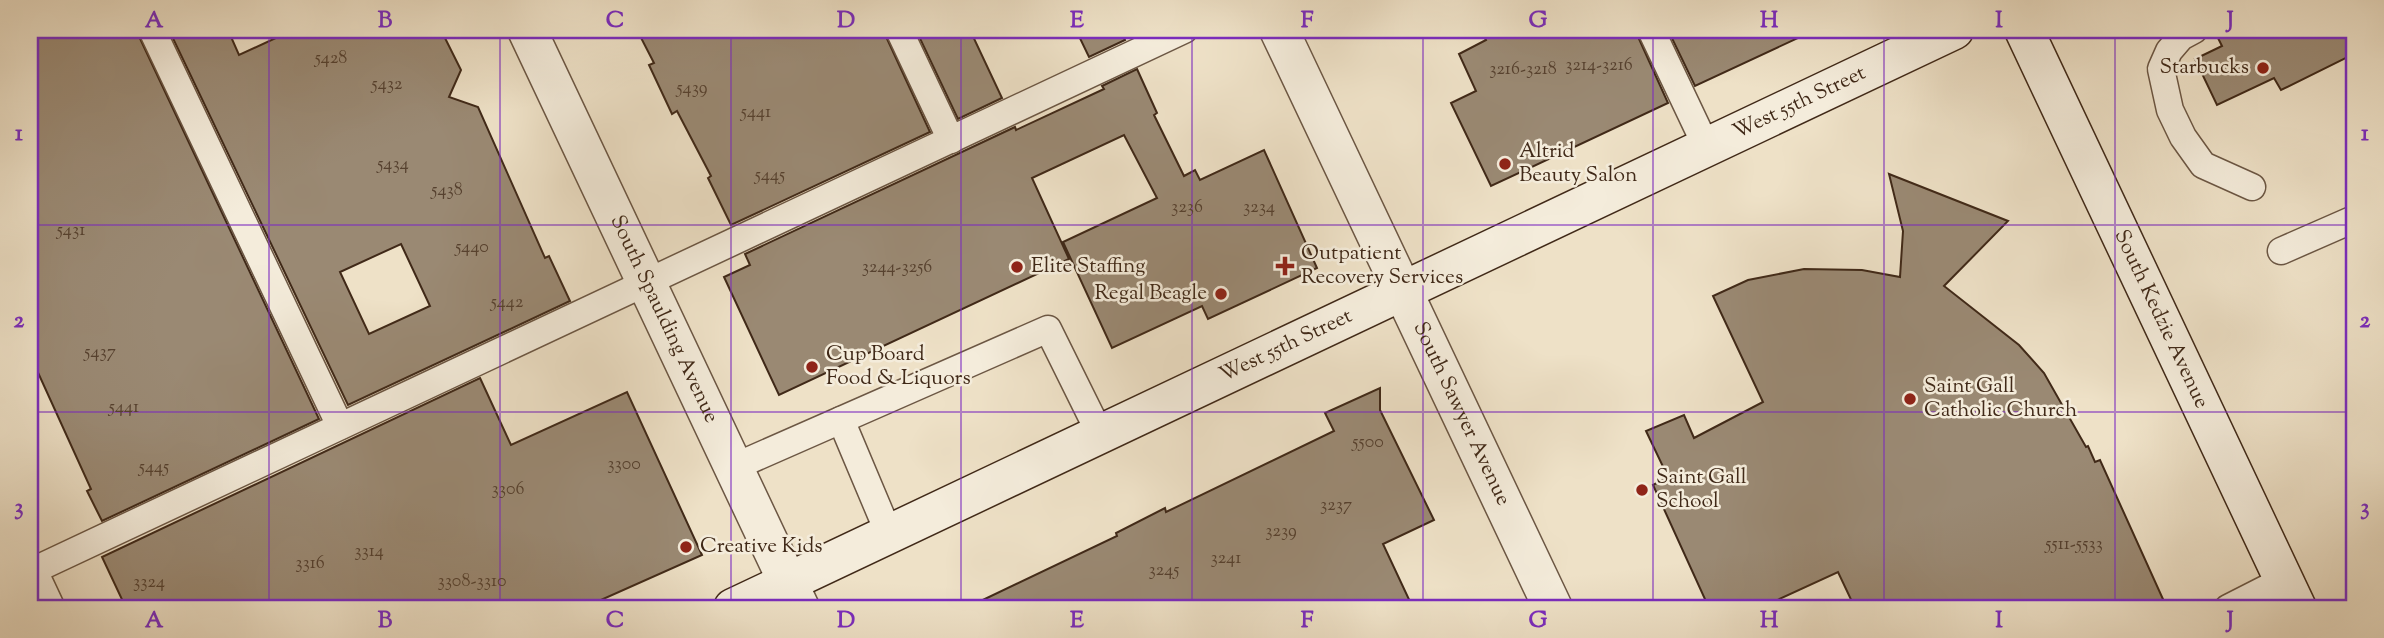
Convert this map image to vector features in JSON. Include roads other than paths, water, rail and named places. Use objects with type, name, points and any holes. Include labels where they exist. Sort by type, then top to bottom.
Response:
[{"type":"main road","name":"South Spaulding Avenue","points":[[527,30],[794,595]]},
{"type":"main road","name":"South Sawyer Avenue","points":[[1279,30],[1546,606]]},
{"type":"main road","name":"West 55th Street","points":[[733,608],[794,595],[889,534],[1954,30]]},
{"type":"main road","name":"South Kedzie Avenue","points":[[2024,30],[2290,594]]},
{"type":"main road","points":[[30,574],[45,608]]},
{"type":"lane","points":[[152,30],[340,426]]},
{"type":"lane","points":[[899,30],[951,139]]},
{"type":"lane","points":[[30,574],[1184,30]]},
{"type":"lane","points":[[1651,30],[1706,146]]},
{"type":"lane","points":[[2194,30],[2181,37],[2169,51],[2161,69],[2170,110],[2183,137],[2203,164],[2252,187]]},
{"type":"lane","points":[[2281,251],[2354,219]]},
{"type":"lane","points":[[734,467],[1048,329],[1100,434]]},
{"type":"lane","points":[[841,420],[889,534]]},
{"type":"lane","points":[[2228,608],[2290,594]]},
{"type":"place","name":"Starbucks","points":[[2263,68]]},
{"type":"place","name":"Altrid Beauty Salon","points":[[1505,164]]},
{"type":"place","name":"Outpatient Recovery Services","points":[[1285,266]]},
{"type":"place","name":"Elite Staffing","points":[[1017,267]]},
{"type":"place","name":"Regal Beagle","points":[[1221,294]]},
{"type":"place","name":"Cup Board Food & Liquors","points":[[812,367]]},
{"type":"place","name":"Saint Gall Catholic Church","points":[[1910,399]]},
{"type":"place","name":"Saint Gall School","points":[[1642,490]]},
{"type":"place","name":"Creative Kids","points":[[686,547]]}]
